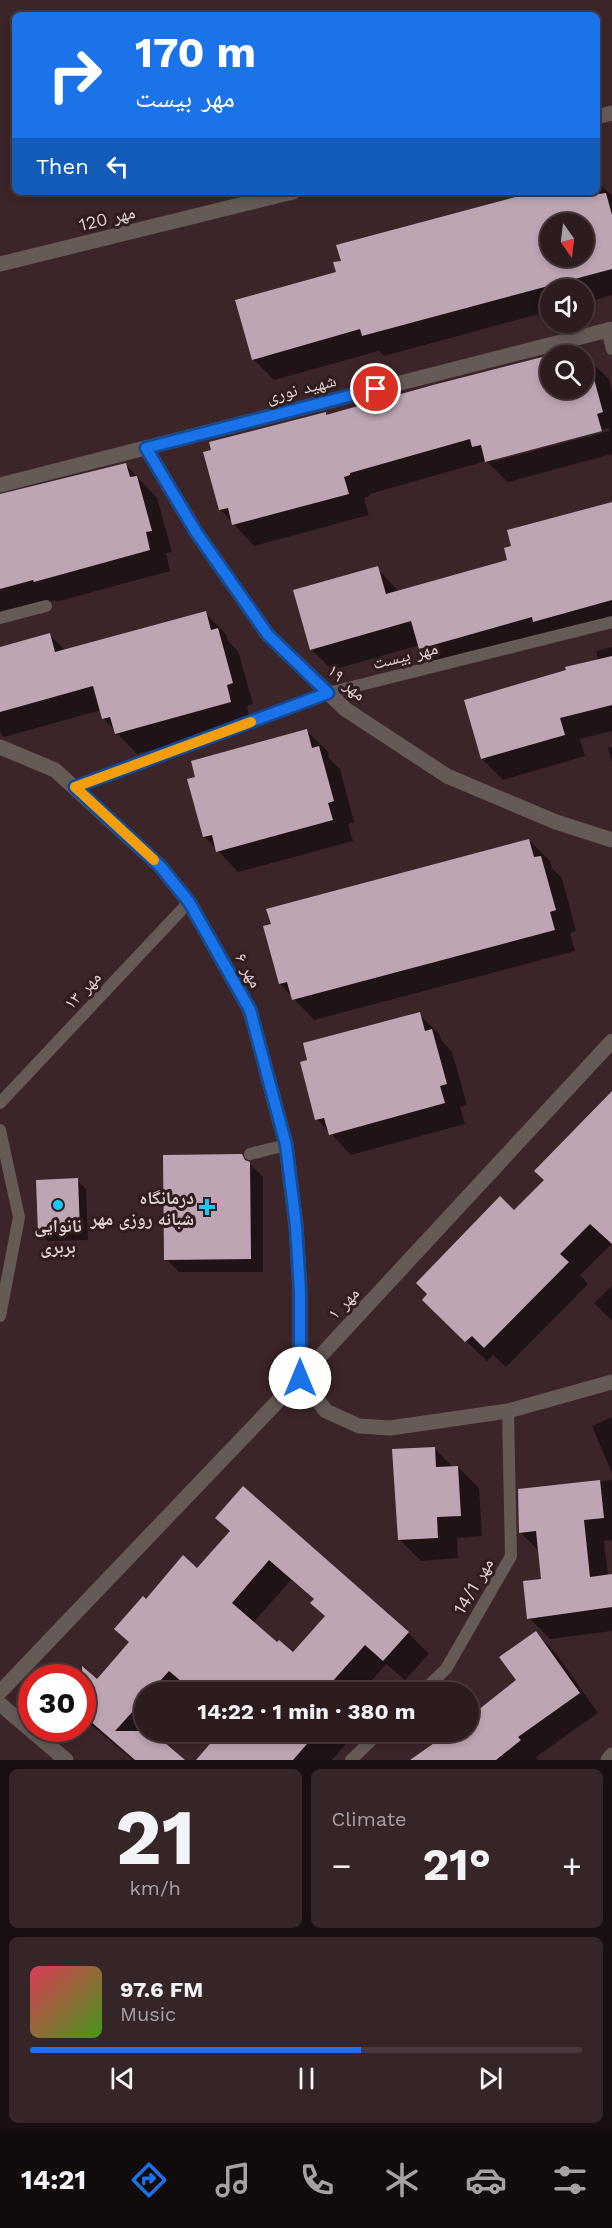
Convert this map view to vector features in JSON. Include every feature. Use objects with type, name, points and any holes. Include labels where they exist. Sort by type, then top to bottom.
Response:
[{"type":"street","name":"مهر 120","points":[[0,264],[281,195]]},
{"type":"street","name":"شهید نوری","points":[[0,485],[609,329]]},
{"type":"street","name":"مهر ۱۹","points":[[146,448],[196,532],[268,635],[345,708],[447,776],[556,822],[612,840]]},
{"type":"street","name":"مهر ۶","points":[[0,747],[56,770],[160,866],[189,902],[250,1010],[286,1145],[296,1226],[300,1292],[300,1378]]},
{"type":"street","name":"مهر ۱","points":[[0,1692],[300,1378],[612,1041]]},
{"type":"street","points":[[300,1378],[326,1411],[359,1426],[390,1428],[508,1411],[612,1382]]},
{"type":"street","points":[[0,1704],[66,1760]]},
{"type":"street","points":[[608,1760],[612,1755]]},
{"type":"lane","points":[[609,329],[612,350]]},
{"type":"lane","points":[[0,618],[46,606]]},
{"type":"lane","name":"مهر بیست","points":[[75,787],[328,693],[612,622]]},
{"type":"lane","name":"مهر ۱۳","points":[[0,1103],[189,902]]},
{"type":"lane","points":[[0,1130],[19,1217],[0,1316]]},
{"type":"lane","points":[[250,1154],[286,1145]]},
{"type":"lane","name":"مهر 14/1","points":[[432,1682],[446,1669],[511,1556],[508,1411]]},
{"type":"lane","points":[[351,1760],[370,1742]]},
{"type":"building","points":[[606,193],[612,215],[612,269],[575,279],[540,279],[540,288],[362,336],[360,329],[252,360],[235,300],[336,272],[333,262],[341,261],[336,245],[523,195],[600,195]]},
{"type":"building","points":[[540,358],[540,399],[594,399],[594,379],[603,412],[597,414],[602,431],[485,462],[481,445],[472,447],[470,439],[350,473],[344,477],[349,494],[232,525],[228,508],[219,510],[203,452],[211,450],[209,442],[326,412],[326,415]]},
{"type":"building","points":[[126,463],[130,477],[137,476],[152,531],[146,532],[150,550],[0,589],[0,494]]},
{"type":"building","points":[[612,502],[612,600],[533,622],[532,617],[419,649],[411,621],[310,650],[293,590],[378,566],[386,594],[507,560],[504,548],[511,546],[507,530]]},
{"type":"building","points":[[206,611],[211,630],[218,628],[233,683],[227,685],[231,702],[115,734],[110,717],[102,719],[93,686],[0,712],[0,647],[50,633],[55,652]]},
{"type":"building","points":[[612,656],[612,705],[560,718],[565,735],[481,759],[464,700],[566,670],[565,667]]},
{"type":"building","points":[[307,729],[312,748],[319,746],[334,801],[328,803],[333,820],[216,852],[212,835],[203,837],[187,779],[195,777],[191,761]]},
{"type":"building","points":[[529,839],[534,857],[541,856],[556,910],[550,912],[555,930],[292,1000],[287,982],[279,984],[263,926],[271,924],[266,909]]},
{"type":"building","points":[[420,1012],[425,1031],[432,1029],[447,1084],[440,1086],[445,1103],[329,1135],[324,1118],[315,1120],[300,1062],[307,1060],[303,1043]]},
{"type":"building","points":[[612,1091],[612,1244],[590,1224],[560,1254],[569,1262],[484,1348],[472,1336],[465,1342],[422,1300],[427,1294],[416,1283],[500,1196],[514,1210],[544,1180],[534,1171]]},
{"type":"building","name":"درمانگاه شبانه روزی مهر","points":[[242,1154],[245,1160],[250,1162],[251,1259],[164,1260],[163,1155]]},
{"type":"building","name":"نانوایی بربری","points":[[78,1178],[80,1231],[38,1233],[36,1180]]},
{"type":"building","points":[[435,1447],[436,1467],[458,1466],[461,1516],[437,1517],[438,1538],[398,1540],[392,1449]]},
{"type":"building","points":[[600,1480],[604,1518],[584,1520],[590,1577],[612,1574],[612,1607],[527,1619],[523,1581],[541,1579],[536,1531],[519,1533],[518,1489]]},
{"type":"building","points":[[243,1486],[409,1632],[383,1661],[365,1645],[332,1682],[182,1682],[169,1671],[159,1682],[134,1682],[134,1710],[115,1731],[134,1731],[134,1742],[164,1742],[185,1760],[135,1760],[96,1726],[96,1678],[129,1642],[114,1629],[143,1596],[146,1599],[183,1555],[197,1568],[230,1531],[215,1518]],"holes":[[[269,1560],[314,1599],[310,1603],[325,1616],[293,1652],[279,1640],[277,1642],[232,1603]]]},
{"type":"building","points":[[536,1631],[580,1693],[518,1737],[521,1740],[496,1760],[410,1760],[436,1742],[479,1742],[479,1709],[516,1680],[499,1657]]},
{"type":"building","points":[[212,1742],[305,1742],[307,1744],[293,1760],[196,1760]]},
{"type":"slow traffic","points":[[154,860],[75,787],[251,722]]},
{"type":"place","name":"نانوایی بربری","points":[[58,1205]]},
{"type":"place","name":"درمانگاه شبانه روزی مهر","points":[[207,1207]]},
{"type":"route","points":[[300,1378],[300,1292],[296,1226],[286,1145],[250,1010],[189,902],[160,866],[75,787],[328,693],[268,635],[196,532],[146,448],[376,389]]}]
